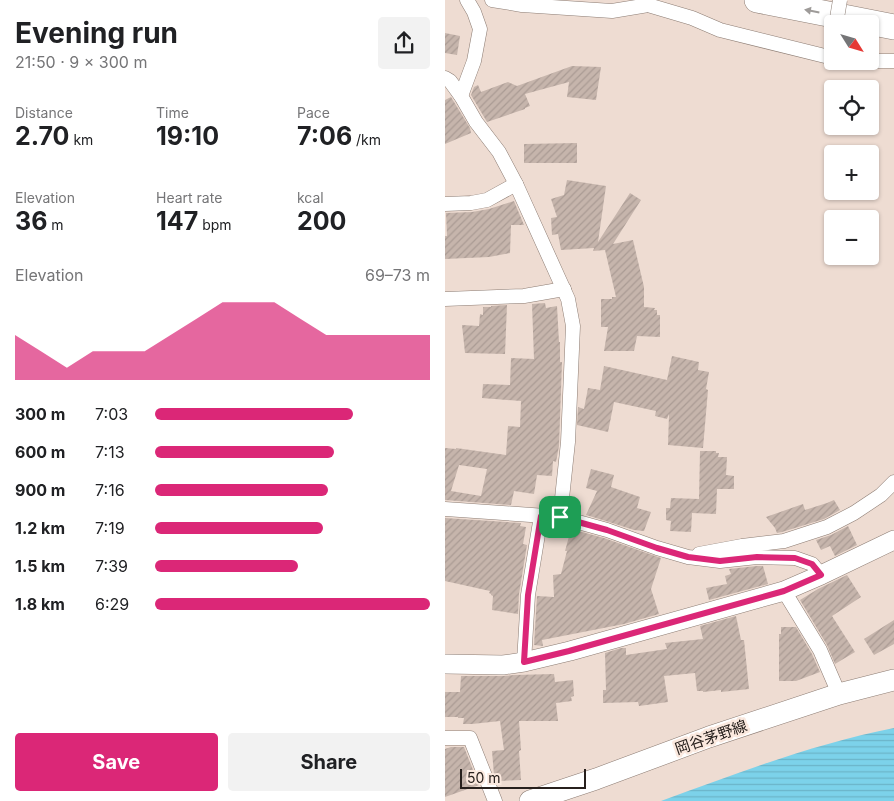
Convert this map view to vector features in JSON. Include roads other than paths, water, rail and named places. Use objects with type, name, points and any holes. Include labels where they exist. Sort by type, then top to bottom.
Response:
[{"type":"highway","points":[[757,0],[894,27]]},
{"type":"main road","name":"岡谷茅野線","points":[[530,801],[596,779],[709,737],[839,694],[894,680]]},
{"type":"street","points":[[461,96],[474,61],[480,29],[467,0]]},
{"type":"street","points":[[492,0],[522,5],[612,10],[648,5],[692,18],[720,30],[824,51]]},
{"type":"street","points":[[838,15],[840,0]]},
{"type":"street","points":[[879,61],[894,61]]},
{"type":"street","points":[[445,78],[450,81],[461,96],[476,122],[499,152],[516,184],[568,298],[573,326],[568,442],[560,517]]},
{"type":"street","points":[[445,204],[487,200],[516,184]]},
{"type":"street","points":[[445,299],[524,296],[564,289]]},
{"type":"street","points":[[688,557],[742,546],[784,542],[827,527],[854,513],[881,495],[894,482]]},
{"type":"street","points":[[445,509],[560,517],[607,530],[688,557],[720,561],[757,557],[795,558],[812,564],[821,575]]},
{"type":"street","points":[[524,662],[528,595],[541,516]]},
{"type":"street","points":[[445,664],[524,662],[569,651],[784,591],[894,540]]},
{"type":"street","points":[[784,591],[820,650],[839,694]]},
{"type":"street","points":[[445,738],[470,738],[495,801]]},
{"type":"water","points":[[894,728],[894,801],[661,801],[805,751]]}]
